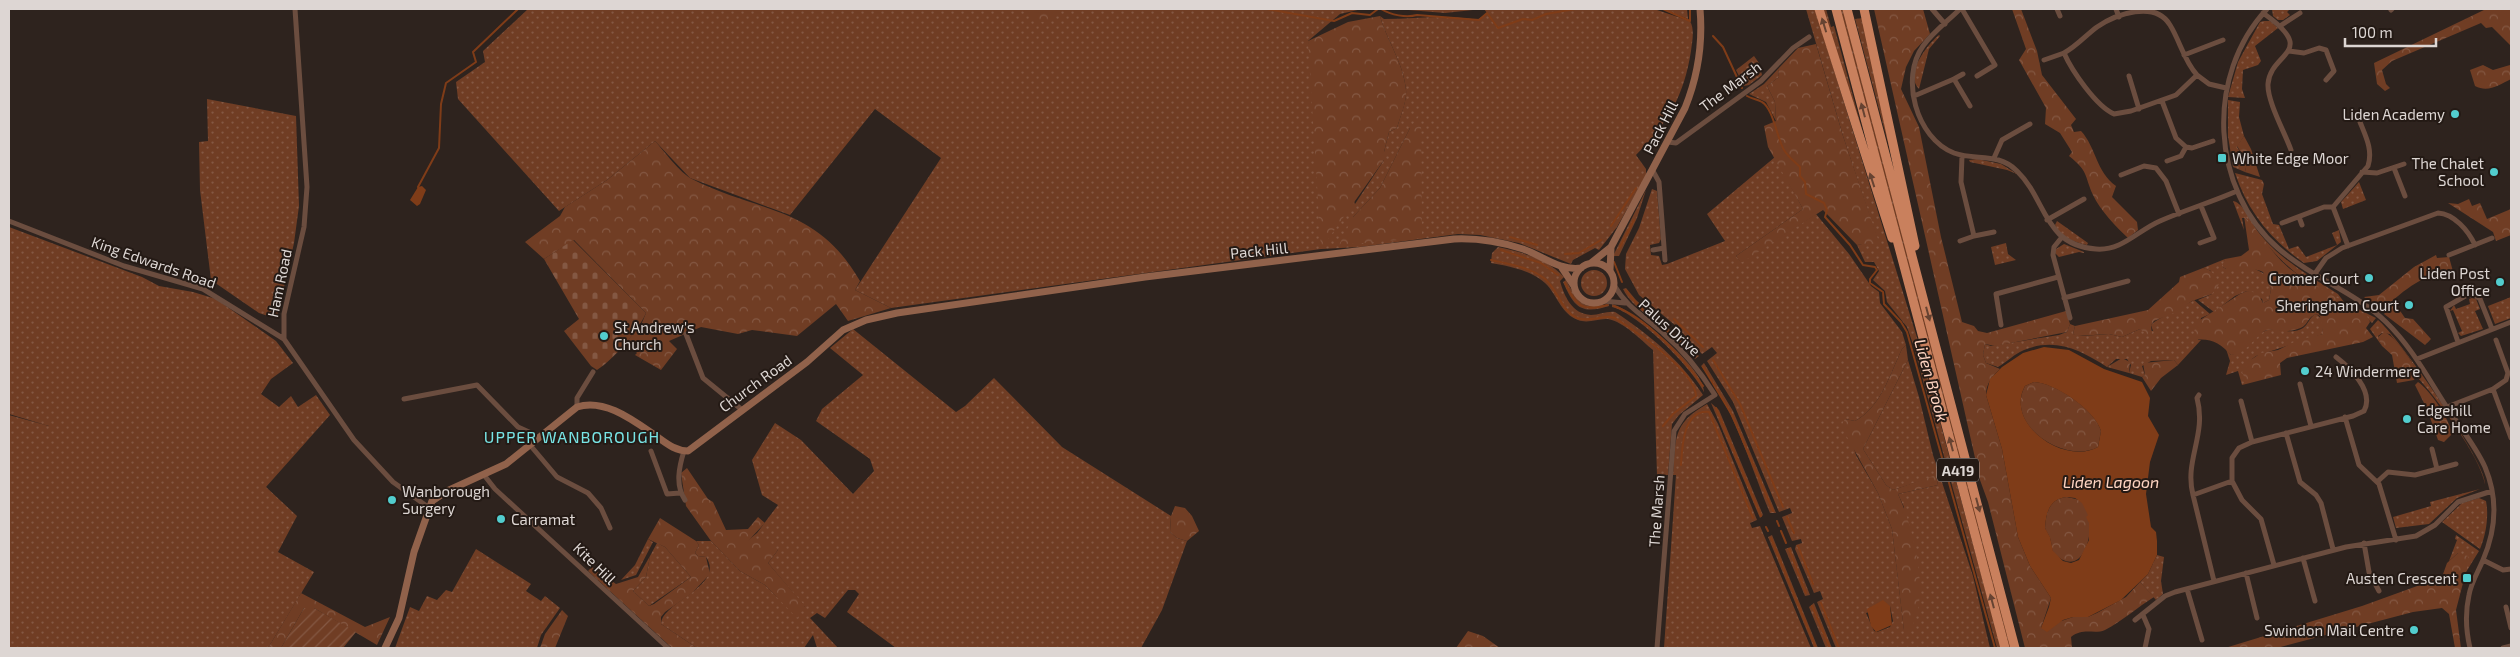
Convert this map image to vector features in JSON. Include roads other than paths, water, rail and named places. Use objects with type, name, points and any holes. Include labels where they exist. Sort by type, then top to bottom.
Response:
[{"type":"highway","name":"A419","points":[[1819,9],[1879,202],[1911,292]]},
{"type":"highway","name":"A419","points":[[1836,9],[2005,648]]},
{"type":"highway","name":"A419","points":[[1847,9],[1922,288],[2015,648]]},
{"type":"highway","name":"A419","points":[[1864,9],[1912,229],[1922,288]]},
{"type":"street","name":"Ham Road","points":[[295,9],[307,186],[304,227],[284,314],[284,339],[354,440],[393,482],[428,508]]},
{"type":"street","name":"Pack Hill","points":[[1610,270],[1612,247],[1688,101],[1698,68],[1701,44],[1700,9]]},
{"type":"street","points":[[1932,9],[1945,24]]},
{"type":"street","points":[[1995,66],[1961,9],[1923,46],[1915,62],[1912,77],[1914,96],[1924,125],[1931,138],[1945,148],[1962,156],[1994,158],[2018,172],[2047,220],[2062,237],[2087,248],[2109,249],[2123,244],[2152,224],[2238,191]]},
{"type":"street","points":[[2057,9],[2060,16]]},
{"type":"street","points":[[2116,9],[2119,17]]},
{"type":"street","points":[[2160,14],[2164,9]]},
{"type":"street","points":[[2044,60],[2064,53],[2100,25],[2119,17],[2142,11],[2160,14],[2170,26],[2184,55],[2197,75],[2209,84],[2226,88]]},
{"type":"street","points":[[2292,150],[2291,139],[2269,94],[2268,82],[2274,70],[2289,51],[2288,35],[2265,11],[2241,46],[2226,88],[2223,117],[2225,148],[2238,191],[2251,216],[2270,240],[2291,259],[2380,316],[2417,359],[2479,455],[2492,492],[2494,524],[2469,596],[2466,621],[2470,648]]},
{"type":"street","points":[[2280,26],[2300,13]]},
{"type":"street","points":[[2184,55],[2223,40]]},
{"type":"street","name":"The Marsh","points":[[1668,142],[1676,144],[1732,100],[1757,84],[1793,48],[1806,41]]},
{"type":"street","points":[[2289,51],[2304,53],[2319,48],[2326,50],[2334,71],[2326,80]]},
{"type":"street","points":[[2064,53],[2077,75],[2098,102],[2108,111],[2121,114],[2162,101],[2182,90],[2197,75]]},
{"type":"street","points":[[1977,76],[2001,62]]},
{"type":"street","points":[[1914,96],[1963,74]]},
{"type":"street","points":[[2128,76],[2139,109]]},
{"type":"street","points":[[1954,79],[1970,106]]},
{"type":"street","points":[[2162,101],[2176,138],[2186,147],[2192,148],[2213,141]]},
{"type":"street","points":[[2333,207],[2368,166],[2371,153],[2360,122]]},
{"type":"street","points":[[1994,158],[2002,140],[2030,124]]},
{"type":"street","points":[[2365,134],[2373,131]]},
{"type":"street","points":[[2167,161],[2181,156],[2186,147]]},
{"type":"street","points":[[1962,156],[1961,182],[1974,236]]},
{"type":"street","points":[[2362,172],[2377,174],[2404,164]]},
{"type":"street","points":[[2120,175],[2144,166],[2156,168],[2166,181],[2178,214]]},
{"type":"street","points":[[2394,168],[2405,196]]},
{"type":"street","points":[[1653,171],[1659,182],[1665,260]]},
{"type":"street","points":[[2047,220],[2084,199]]},
{"type":"street","points":[[2201,206],[2216,245]]},
{"type":"street","points":[[2282,223],[2324,207],[2333,207]]},
{"type":"street","points":[[2333,207],[2348,246]]},
{"type":"street","points":[[2314,274],[2326,258],[2348,246],[2438,213],[2447,214],[2465,228],[2475,245]]},
{"type":"street","points":[[2299,217],[2302,225]]},
{"type":"street","name":"King Edwards Road","points":[[9,221],[124,266],[203,289],[284,339]]},
{"type":"street","points":[[1960,241],[1994,232]]},
{"type":"street","points":[[2062,237],[2053,251],[2058,277],[2070,318]]},
{"type":"street","points":[[2200,243],[2214,238]]},
{"type":"street","points":[[2449,255],[2492,238]]},
{"type":"street","name":"Pack Hill","points":[[955,304],[1454,239],[1483,240],[1514,247],[1562,268],[1581,268]]},
{"type":"street","name":"Pack Hill","points":[[1591,263],[1612,247]]},
{"type":"street","points":[[1653,250],[1664,248]]},
{"type":"street","points":[[1562,268],[1577,294],[1584,301],[1594,303],[1603,301],[1611,294],[1614,285],[1610,270],[1601,264],[1591,263],[1581,268],[1575,278],[1574,287]]},
{"type":"street","points":[[2001,325],[1996,294],[2058,277]]},
{"type":"street","points":[[2064,298],[2128,281]]},
{"type":"street","name":"Palus Drive","points":[[1614,285],[1625,303],[1676,345],[1694,364],[1715,395]]},
{"type":"street","points":[[2458,342],[2446,306],[2467,296],[2474,295],[2480,299],[2492,329]]},
{"type":"street","name":"Palus Drive","points":[[1603,301],[1625,303]]},
{"type":"street","name":"Church Road","points":[[684,451],[698,446],[741,409],[807,362],[848,327],[882,316],[955,304]]},
{"type":"street","points":[[2417,359],[2511,322]]},
{"type":"street","points":[[686,334],[703,378],[741,409]]},
{"type":"street","points":[[2447,407],[2502,385],[2510,373],[2496,340]]},
{"type":"street","points":[[2274,565],[2261,519],[2242,500],[2232,481],[2232,458],[2239,448],[2252,442],[2362,413],[2367,403],[2361,384],[2345,364],[2336,357]]},
{"type":"street","points":[[2340,369],[2345,364]]},
{"type":"street","points":[[577,407],[577,398],[593,372]]},
{"type":"street","points":[[2300,384],[2311,426]]},
{"type":"street","points":[[404,399],[472,385],[479,386],[518,427],[529,432],[536,440]]},
{"type":"street","points":[[2493,389],[2511,438]]},
{"type":"street","name":"The Marsh","points":[[1657,648],[1674,431],[1685,414],[1715,395]]},
{"type":"street","points":[[2199,395],[2197,398],[2201,413],[2200,432],[2190,475],[2214,581]]},
{"type":"street","points":[[2241,401],[2252,442]]},
{"type":"street","points":[[385,648],[402,609],[408,576],[428,508],[432,501],[447,491],[506,464],[577,407],[587,404],[606,407],[674,448],[684,451],[678,471],[680,492],[685,500]]},
{"type":"street","points":[[2503,416],[2511,413]]},
{"type":"street","points":[[2345,417],[2359,465],[2377,482],[2396,540]]},
{"type":"street","points":[[2286,433],[2300,482],[2316,495],[2321,503],[2333,550]]},
{"type":"street","points":[[530,445],[557,477],[588,493],[601,508],[610,528]]},
{"type":"street","points":[[2432,449],[2437,469]]},
{"type":"street","points":[[650,451],[668,494],[680,492]]},
{"type":"street","points":[[2377,482],[2388,472],[2415,475],[2456,464]]},
{"type":"street","name":"Kite Hill","points":[[484,475],[495,489],[668,648]]},
{"type":"street","points":[[2193,495],[2232,481]]},
{"type":"street","points":[[2135,620],[2165,596],[2187,589],[2333,550],[2416,536],[2429,530],[2453,506],[2464,499],[2492,492]]},
{"type":"street","points":[[2364,544],[2370,575],[2380,590]]},
{"type":"street","points":[[2303,558],[2315,601]]},
{"type":"street","points":[[2483,560],[2503,570],[2511,570]]},
{"type":"street","points":[[2246,573],[2258,618]]},
{"type":"street","points":[[2187,589],[2202,640]]},
{"type":"street","points":[[2305,592],[2312,590]]},
{"type":"street","points":[[2506,607],[2511,628]]},
{"type":"street","points":[[2143,614],[2149,629],[2145,648]]},
{"type":"street","points":[[2503,648],[2511,646]]},
{"type":"water","points":[[422,186],[426,190],[420,204],[417,206],[410,200],[418,187]]},
{"type":"water","name":"Liden Lagoon","points":[[2044,347],[2069,350],[2104,369],[2142,382],[2150,398],[2148,416],[2159,435],[2150,462],[2146,494],[2151,527],[2156,532],[2157,541],[2157,555],[2148,574],[2121,600],[2088,617],[2073,617],[2063,620],[2047,632],[2041,628],[2051,598],[2030,566],[2018,537],[2002,449],[1986,395],[1990,379],[2002,367],[2023,353]],"holes":[[[2034,382],[2063,392],[2091,415],[2101,431],[2098,447],[2085,451],[2070,451],[2055,446],[2041,438],[2030,427],[2023,414],[2021,400],[2025,386]],[[2061,498],[2075,498],[2082,503],[2088,515],[2086,517],[2089,523],[2089,540],[2079,560],[2071,563],[2063,561],[2053,551],[2050,537],[2045,528],[2046,517],[2052,504]]]},
{"type":"water","points":[[1883,600],[1890,606],[1892,625],[1876,632],[1871,626],[1867,609]]},
{"type":"waterway","points":[[418,187],[439,148],[441,104],[446,83],[476,62],[473,52],[518,9]]},
{"type":"waterway","name":"Liden Brook","points":[[1267,9],[1334,21],[1352,13],[1370,15],[1378,9]]},
{"type":"waterway","name":"Liden Brook","points":[[1381,9],[1403,16],[1417,15],[1479,20],[1487,13],[1498,28],[1523,19],[1532,20],[1546,14],[1575,9]]},
{"type":"waterway","name":"Liden Brook","points":[[1643,9],[1663,9],[1690,21]]},
{"type":"waterway","name":"Liden Brook","points":[[1690,9],[1690,21]]},
{"type":"waterway","name":"Liden Brook","points":[[1713,36],[1723,47],[1742,88]]},
{"type":"waterway","name":"Liden Brook","points":[[1747,96],[1766,105],[1784,150],[1800,167],[1800,176],[1805,182],[1806,194],[1824,203],[1827,210],[1825,217],[1850,245],[1863,265],[1875,267],[1877,270],[1870,279],[1870,283],[1883,292],[1884,304],[1901,322],[1907,332],[1995,648]]},
{"type":"waterway","points":[[1611,226],[1636,188]]},
{"type":"waterway","points":[[1619,249],[1634,220]]},
{"type":"waterway","points":[[1510,237],[1537,245]]},
{"type":"waterway","points":[[1565,254],[1579,253],[1601,240]]},
{"type":"waterway","points":[[1501,250],[1541,263],[1558,275]]},
{"type":"waterway","points":[[1491,260],[1519,266],[1539,275],[1545,279],[1567,310],[1577,318],[1615,318],[1663,352],[1675,363],[1686,375],[1693,386],[1696,396],[1673,414],[1663,426]]},
{"type":"waterway","points":[[1614,262],[1622,282]]},
{"type":"waterway","points":[[1565,283],[1573,297],[1581,305],[1591,308],[1607,305]]},
{"type":"waterway","points":[[1626,290],[1641,308],[1695,356]]},
{"type":"waterway","points":[[1614,306],[1639,319],[1651,329],[1685,363],[1703,386]]},
{"type":"waterway","points":[[1674,319],[1703,347]]},
{"type":"waterway","points":[[1713,360],[1740,404],[1783,507]]},
{"type":"waterway","points":[[1703,367],[1732,415],[1773,511]]},
{"type":"waterway","points":[[1716,408],[1761,516]]},
{"type":"waterway","points":[[1681,465],[1683,440],[1689,423],[1700,413],[1709,412],[1753,518]]},
{"type":"waterway","points":[[1787,517],[1794,533]]},
{"type":"waterway","points":[[1777,521],[1779,526]]},
{"type":"waterway","points":[[1766,527],[1768,531]]},
{"type":"waterway","points":[[1781,531],[1786,543]]},
{"type":"waterway","points":[[1771,538],[1816,648]]},
{"type":"waterway","points":[[1798,546],[1813,584]]},
{"type":"waterway","points":[[1789,549],[1806,593]]},
{"type":"waterway","points":[[1821,603],[1839,648]]},
{"type":"waterway","points":[[1812,606],[1830,648]]},
{"type":"place","name":"Liden Academy","points":[[2455,114]]},
{"type":"place","name":"White Edge Moor","points":[[2222,158]]},
{"type":"place","name":"The Chalet School","points":[[2494,172]]},
{"type":"place","name":"Cromer Court","points":[[2369,278]]},
{"type":"place","name":"Liden Post Office","points":[[2500,282]]},
{"type":"place","name":"Sheringham Court","points":[[2409,305]]},
{"type":"place","name":"St Andrew's Church","points":[[604,336]]},
{"type":"place","name":"24 Windermere","points":[[2305,371]]},
{"type":"place","name":"Edgehill Care Home","points":[[2407,419]]},
{"type":"place","name":"Wanborough Surgery","points":[[392,500]]},
{"type":"place","name":"Carramat","points":[[501,519]]},
{"type":"place","name":"Austen Crescent","points":[[2467,578]]},
{"type":"place","name":"Swindon Mail Centre","points":[[2414,630]]},
{"type":"district","name":"UPPER WANBOROUGH","points":[[572,436]]}]
